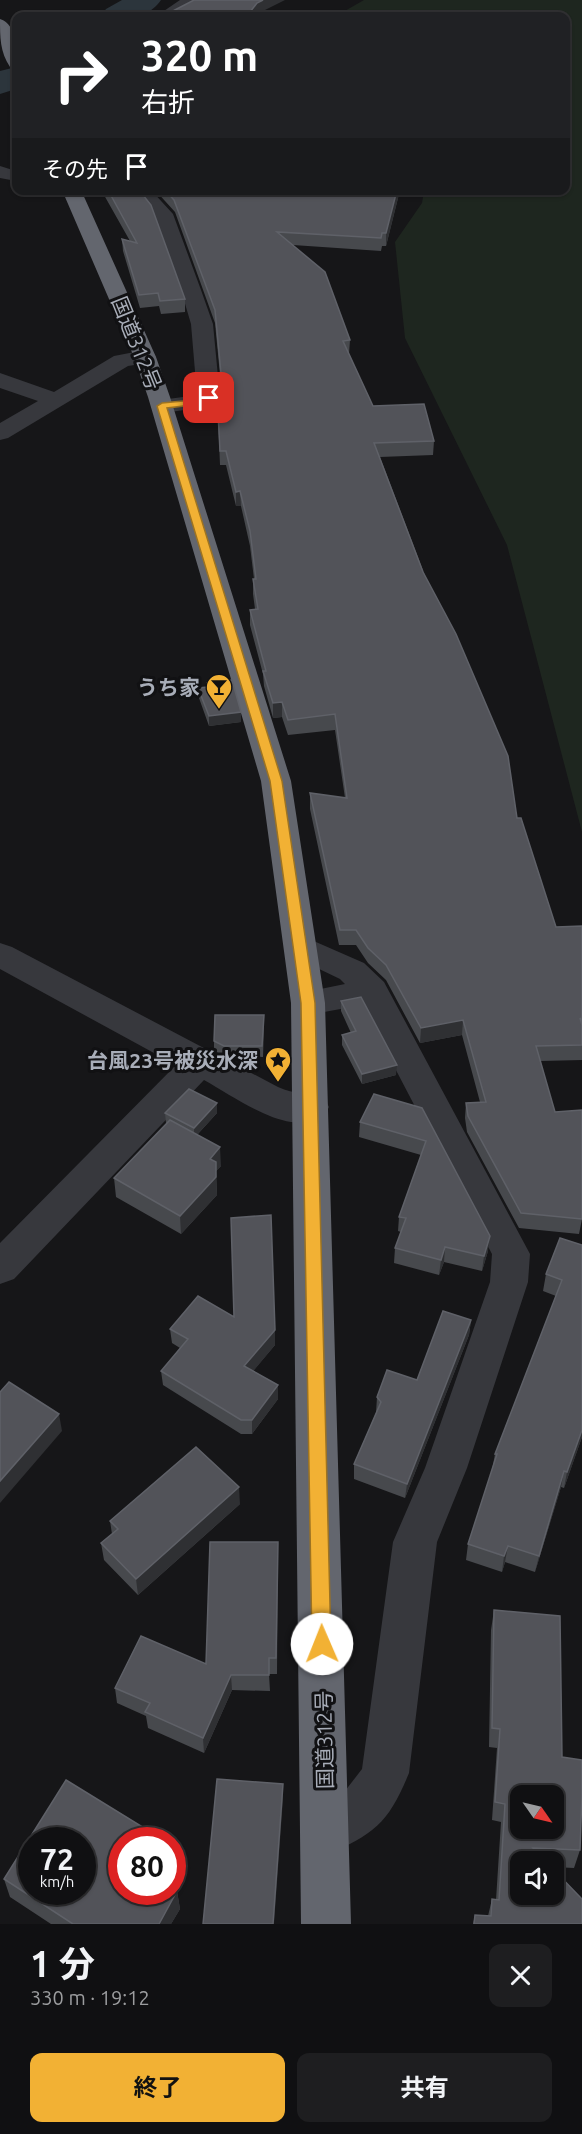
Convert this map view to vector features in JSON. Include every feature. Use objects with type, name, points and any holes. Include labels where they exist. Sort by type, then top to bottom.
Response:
[{"type":"highway","points":[[0,24],[12,54]]},
{"type":"highway","name":"国道312号","points":[[73,195],[145,357],[162,406],[276,781],[308,1003],[326,1830],[326,1924]]},
{"type":"street","points":[[172,12],[190,0]]},
{"type":"street","points":[[145,195],[163,214],[202,324],[209,398],[207,401],[162,406]]},
{"type":"street","points":[[0,434],[122,361],[145,357]]},
{"type":"street","points":[[0,380],[56,400]]},
{"type":"street","points":[[300,946],[352,971],[372,991],[511,1254],[505,1293],[446,1468],[415,1542],[385,1773],[374,1797],[359,1813],[326,1830]]},
{"type":"street","points":[[0,955],[291,1108],[311,1107]]},
{"type":"street","points":[[308,1003],[372,991]]},
{"type":"street","points":[[0,1268],[201,1062]]},
{"type":"shaded area","points":[[364,0],[582,0],[582,832],[507,545],[405,338],[395,242],[422,203],[423,195],[570,195],[570,12],[343,12]]},
{"type":"building","points":[[194,0],[263,0],[257,3],[250,12],[171,12]]},
{"type":"building","points":[[111,195],[143,195],[151,205],[185,299],[160,301],[158,293],[139,295],[122,239],[137,243]]},
{"type":"building","points":[[170,195],[396,195],[386,233],[382,233],[381,238],[277,232],[325,272],[350,340],[343,341],[373,406],[424,404],[434,441],[374,443],[423,572],[456,634],[508,756],[517,818],[521,818],[556,927],[582,926],[582,1021],[580,1018],[582,1045],[536,1046],[555,1112],[582,1110],[582,1219],[521,1213],[468,1116],[466,1103],[486,1102],[463,1020],[421,1028],[386,965],[368,948],[356,930],[340,930],[310,793],[347,798],[335,714],[288,720],[282,702],[273,703],[263,671],[266,671],[250,610],[258,609],[253,579],[256,579],[250,531],[240,491],[236,492],[226,451],[220,451],[217,393],[222,384],[215,310],[174,200]]},
{"type":"building","points":[[232,680],[241,712],[209,716],[198,688],[208,687],[207,683]]},
{"type":"building","points":[[361,997],[397,1065],[362,1074],[342,1035],[356,1031],[341,1001]]},
{"type":"building","points":[[215,1015],[264,1015],[262,1046],[224,1046],[214,1041]]},
{"type":"building","points":[[189,1089],[217,1103],[194,1128],[165,1113]]},
{"type":"building","points":[[374,1094],[422,1108],[490,1236],[484,1256],[445,1247],[441,1260],[395,1248],[406,1218],[399,1217],[426,1141],[360,1122]]},
{"type":"building","points":[[170,1120],[220,1147],[210,1159],[216,1162],[216,1177],[180,1216],[114,1178]]},
{"type":"building","points":[[271,1215],[275,1330],[244,1366],[278,1385],[252,1420],[241,1420],[161,1371],[188,1339],[170,1329],[198,1296],[234,1317],[231,1218]]},
{"type":"building","points":[[560,1238],[582,1245],[582,1430],[567,1472],[564,1471],[539,1556],[508,1546],[504,1556],[468,1544],[497,1454],[495,1454],[562,1280],[546,1274]]},
{"type":"building","points":[[443,1311],[471,1320],[407,1484],[354,1464],[381,1402],[377,1397],[387,1370],[417,1380]]},
{"type":"building","points":[[9,1382],[59,1414],[0,1481],[0,1392]]},
{"type":"building","points":[[196,1447],[239,1487],[136,1579],[101,1543],[118,1529],[110,1521]]},
{"type":"building","points":[[210,1542],[278,1542],[276,1658],[269,1658],[269,1675],[231,1675],[203,1738],[145,1712],[150,1703],[115,1688],[141,1636],[206,1664]]},
{"type":"building","points":[[494,1610],[560,1616],[562,1757],[582,1760],[580,1850],[533,1848],[536,1851],[510,1851],[510,1905],[564,1905],[564,1880],[582,1899],[582,1924],[474,1924],[475,1915],[491,1916],[492,1899],[499,1900],[505,1804],[495,1802],[500,1729],[492,1728]]},
{"type":"building","points":[[217,1779],[283,1784],[273,1924],[203,1924]]},
{"type":"building","points":[[66,1780],[143,1827],[108,1827],[108,1905],[169,1905],[159,1924],[73,1924],[44,1905],[96,1905],[96,1827],[37,1827]]},
{"type":"building","points":[[18,1857],[18,1888],[4,1879]]},
{"type":"waterway","points":[[124,12],[145,0]]},
{"type":"waterway","points":[[0,83],[12,78]]},
{"type":"place","name":"うち家","points":[[219,710]]},
{"type":"place","name":"台風23号被災水深","points":[[278,1083]]},
{"type":"route","points":[[209,398],[207,401],[162,406],[276,781],[308,1003],[322,1644]]}]
